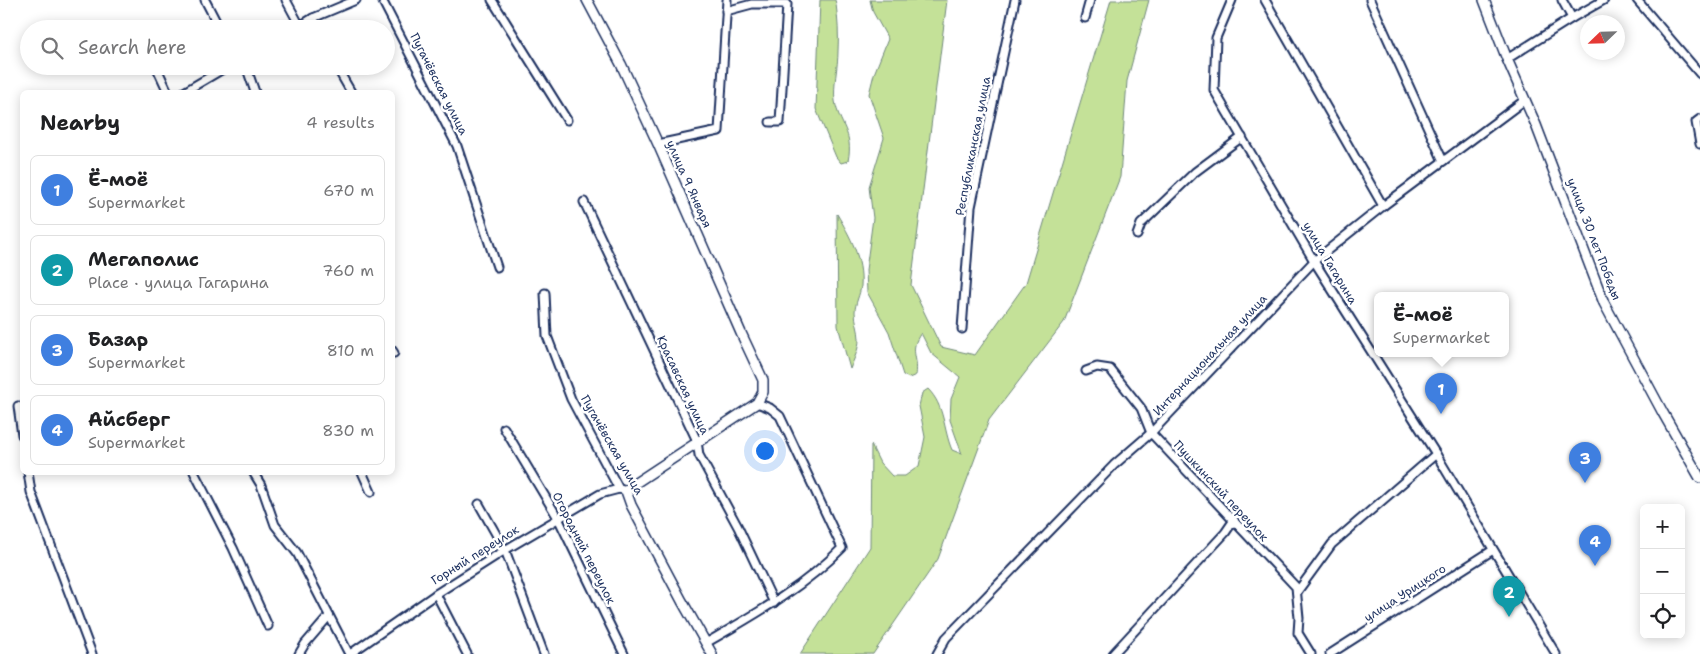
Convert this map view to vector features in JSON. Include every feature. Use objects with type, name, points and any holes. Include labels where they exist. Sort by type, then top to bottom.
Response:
[{"type":"main road","name":"улица 9 Января","points":[[586,0],[621,64],[740,333],[763,380],[763,392],[757,403]]},
{"type":"main road","name":"улица 30 лет Победы","points":[[1484,0],[1507,59],[1526,100],[1604,303],[1700,478]]},
{"type":"main road","name":"Горный переулок","points":[[623,490],[757,403]]},
{"type":"main road","name":"Пугачёвская улица","points":[[623,490],[712,654]]},
{"type":"street","points":[[205,0],[215,20]]},
{"type":"street","points":[[286,0],[294,20]]},
{"type":"street","points":[[310,20],[356,0]]},
{"type":"street","name":"Пугачёвская улица","points":[[382,0],[392,20]]},
{"type":"street","points":[[492,0],[567,120]]},
{"type":"street","points":[[658,144],[719,131],[727,0]]},
{"type":"street","name":"Республиканская улица","points":[[962,328],[971,207],[1015,0]]},
{"type":"street","points":[[1085,18],[1090,0]]},
{"type":"street","name":"улица Гагарина","points":[[1232,0],[1216,38],[1214,90],[1314,261],[1374,356]]},
{"type":"street","points":[[1265,0],[1383,206]]},
{"type":"street","points":[[1370,0],[1443,161]]},
{"type":"street","points":[[1562,0],[1572,18]]},
{"type":"street","points":[[1507,59],[1604,0]]},
{"type":"street","points":[[1637,0],[1700,74]]},
{"type":"street","points":[[726,12],[752,4],[787,4],[780,122],[770,122]]},
{"type":"street","name":"Пугачёвская улица","points":[[395,25],[457,146],[497,267]]},
{"type":"street","points":[[160,75],[167,90]]},
{"type":"street","points":[[187,90],[213,75]]},
{"type":"street","points":[[249,75],[254,90]]},
{"type":"street","points":[[341,75],[350,90]]},
{"type":"street","name":"Интернациональная улица","points":[[937,654],[946,638],[1114,465],[1151,433],[1314,261],[1383,206],[1526,100]]},
{"type":"street","points":[[1698,121],[1700,144]]},
{"type":"street","points":[[1138,235],[1141,224],[1195,172],[1242,137]]},
{"type":"street","name":"Красавская улица","points":[[584,202],[697,441],[699,455],[738,527],[774,603]]},
{"type":"street","name":"Пугачёвская улица","points":[[545,292],[547,336],[570,399],[623,490]]},
{"type":"street","name":"улица Гагарина","points":[[1375,357],[1436,454],[1556,654]]},
{"type":"street","name":"Пушкинский переулок","points":[[1086,371],[1097,367],[1110,369],[1141,408],[1151,433],[1296,587],[1297,592]]},
{"type":"street","points":[[706,643],[774,603],[824,567],[842,548],[780,416],[770,408],[757,403]]},
{"type":"street","points":[[18,406],[20,420]]},
{"type":"street","name":"Огородный переулок","points":[[504,428],[558,518],[624,654]]},
{"type":"street","points":[[1311,654],[1298,634],[1297,592],[1332,544],[1436,454]]},
{"type":"street","points":[[28,475],[31,492],[92,654]]},
{"type":"street","points":[[196,475],[233,548],[268,626]]},
{"type":"street","points":[[255,475],[275,526],[297,553],[349,654]]},
{"type":"street","points":[[363,475],[371,492]]},
{"type":"street","name":"Горный переулок","points":[[349,654],[436,594],[558,518],[600,494],[623,490]]},
{"type":"street","points":[[478,504],[505,550],[544,654]]},
{"type":"street","points":[[1113,654],[1226,533],[1234,520]]},
{"type":"street","name":"улица Урицкого","points":[[1330,654],[1493,550]]},
{"type":"street","points":[[436,594],[467,654]]},
{"type":"street","points":[[299,654],[329,616]]},
{"type":"green space","points":[[820,0],[835,0],[836,4],[838,57],[835,101],[849,143],[848,161],[841,163],[836,157],[816,109]]},
{"type":"green space","points":[[870,0],[947,0],[911,285],[941,347],[975,355],[1026,283],[1111,0],[1149,0],[1127,81],[1120,177],[1064,322],[989,420],[938,559],[873,654],[800,654],[870,547],[871,445],[880,463],[892,476],[905,476],[919,466],[925,437],[919,406],[922,393],[928,389],[941,410],[952,450],[962,454],[950,420],[951,399],[960,377],[931,353],[921,333],[914,349],[917,368],[916,375],[909,378],[903,375],[889,332],[867,292],[866,270],[873,218],[869,187],[884,138],[869,94],[874,74],[888,39],[873,12]]},
{"type":"green space","points":[[837,214],[855,248],[861,276],[861,286],[855,312],[859,343],[850,369],[838,326]]},
{"type":"place","name":"Ё-моё","points":[[1441,414]]},
{"type":"place","name":"Базар","points":[[1585,483]]},
{"type":"place","name":"Айсберг","points":[[1595,566]]},
{"type":"place","name":"Мегаполис","points":[[1509,617]]}]
